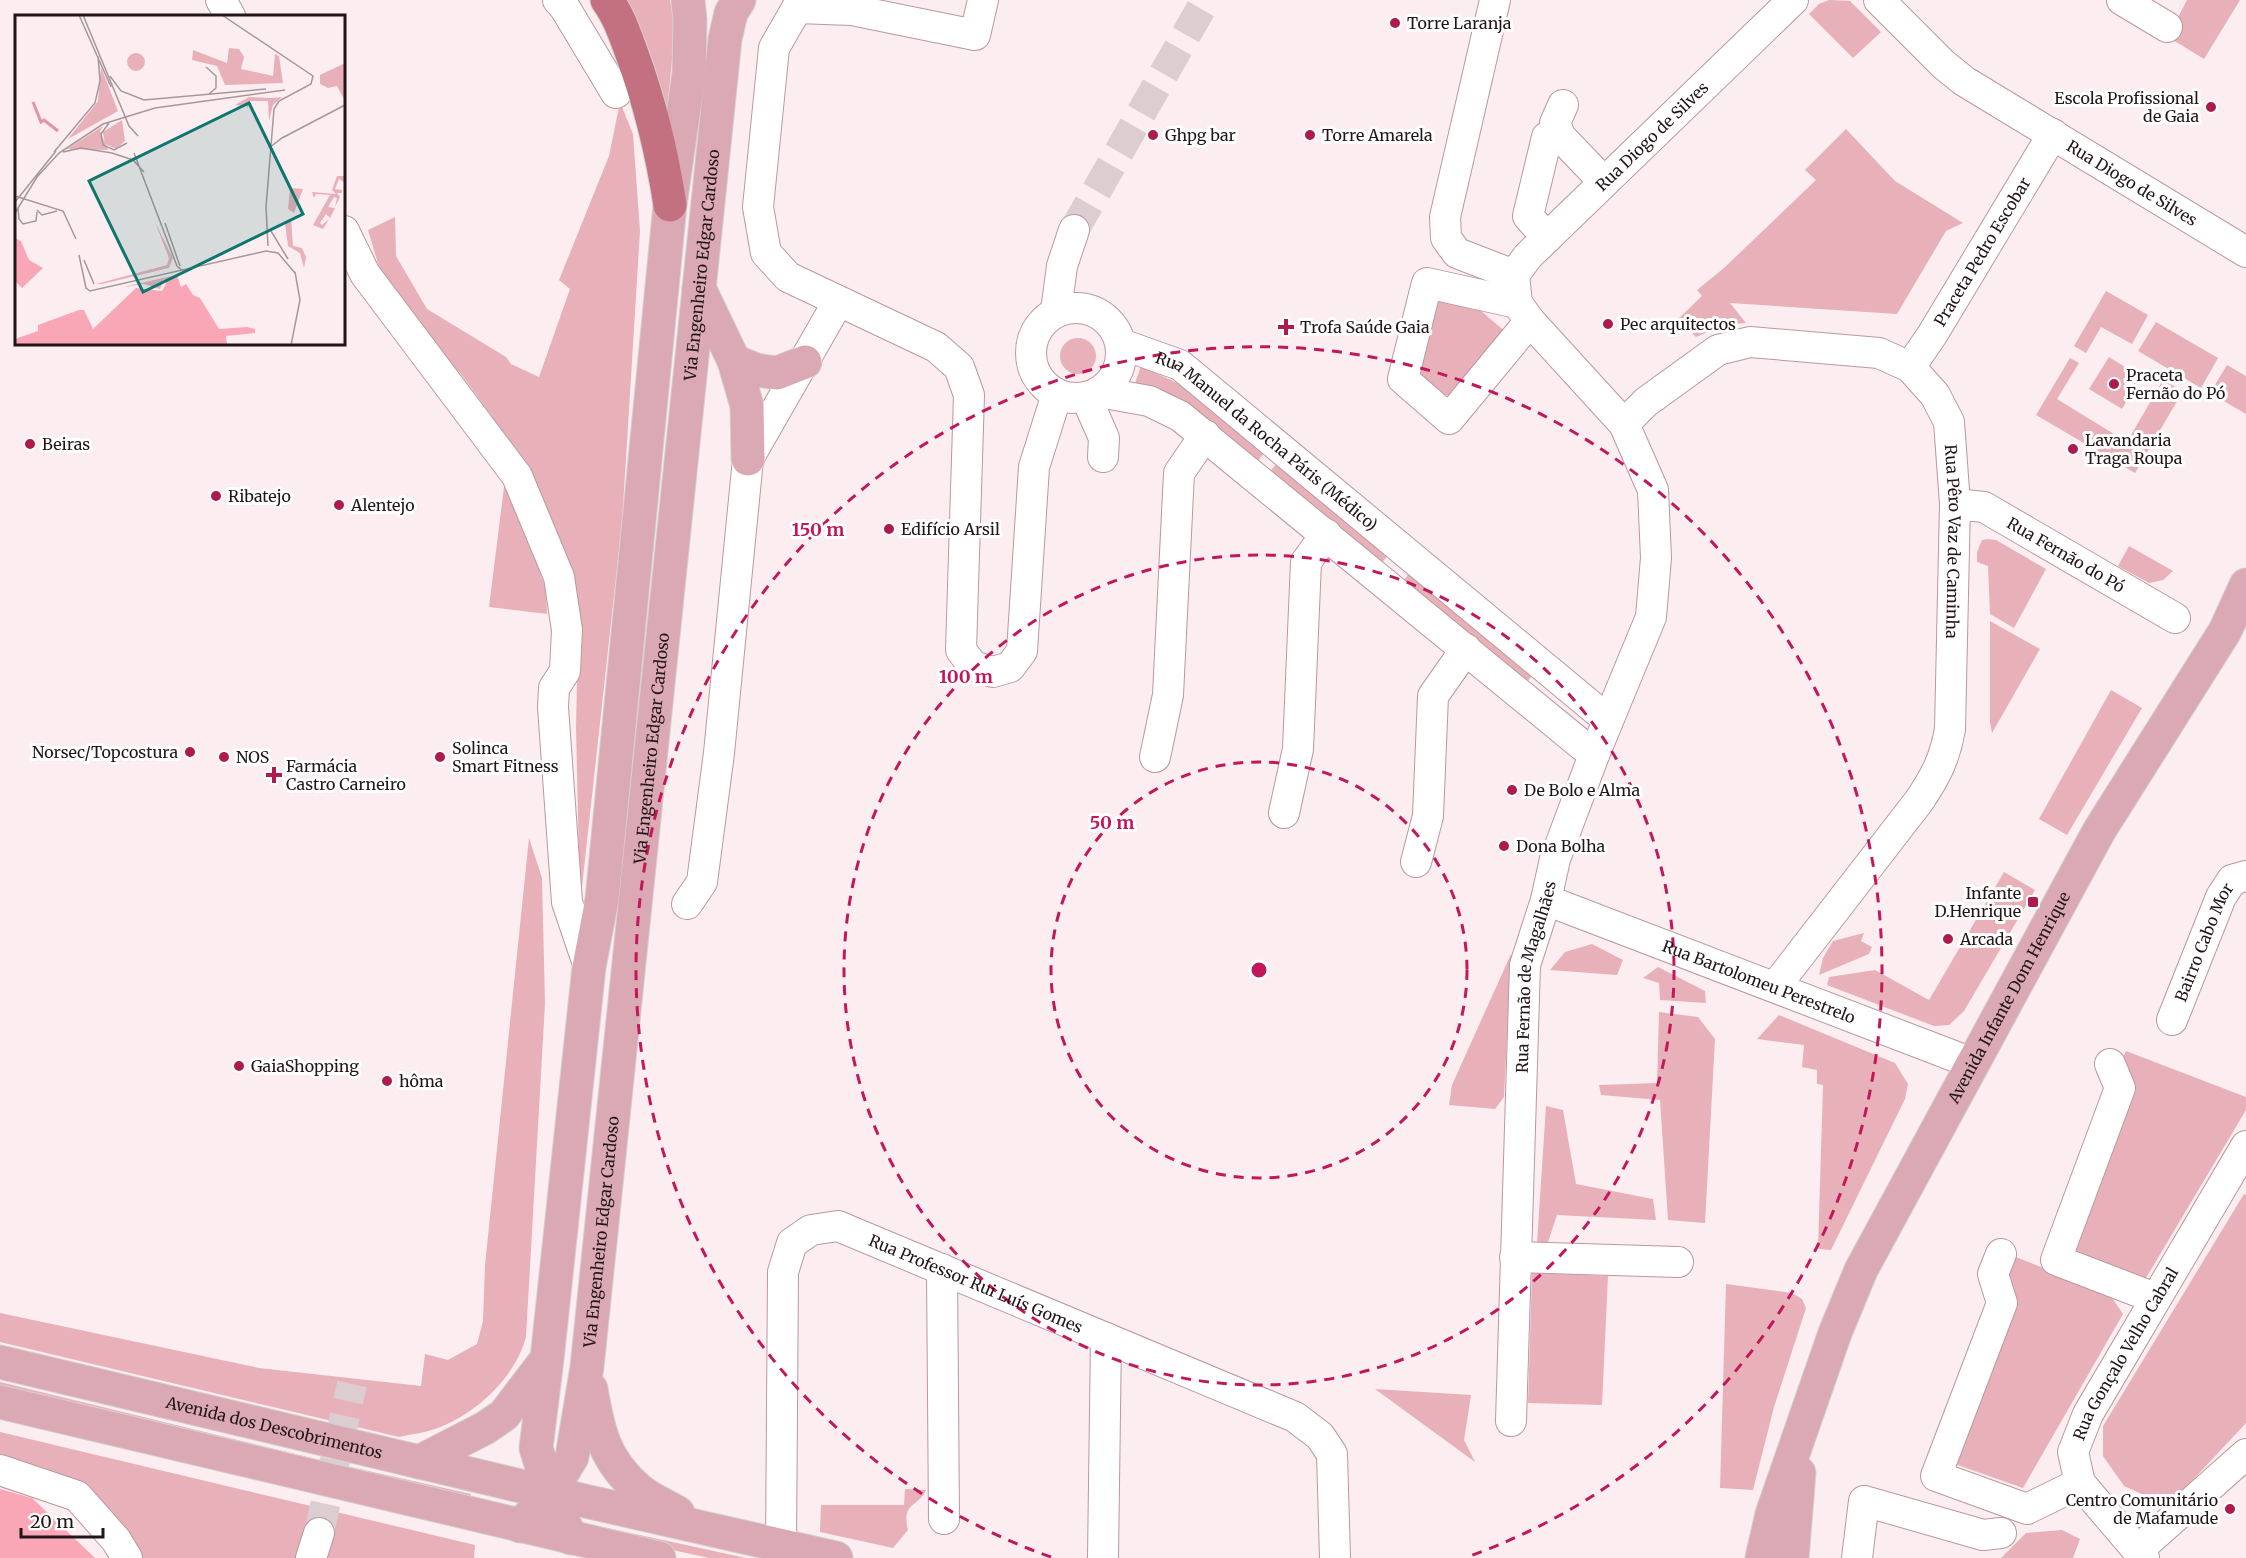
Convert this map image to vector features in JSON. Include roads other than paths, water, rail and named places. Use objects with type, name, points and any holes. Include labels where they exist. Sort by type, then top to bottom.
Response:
[{"type":"highway","points":[[607,0],[617,13],[642,82],[663,157],[670,205]]},
{"type":"main road","points":[[570,1538],[550,1493],[536,1448],[589,967],[602,899],[670,205],[689,73],[688,0]]},
{"type":"main road","name":"Via Engenheiro Edgar Cardoso","points":[[550,1493],[572,1457],[587,1368],[725,39],[731,13],[739,0]]},
{"type":"main road","points":[[699,288],[734,362],[747,406],[748,459]]},
{"type":"main road","points":[[734,362],[756,370],[777,373],[805,362]]},
{"type":"main road","name":"Avenida Infante Dom Henrique","points":[[1762,1558],[1772,1514],[1835,1333],[1861,1270],[2099,831],[2236,625],[2246,585]]},
{"type":"main road","points":[[419,1461],[485,1428],[504,1414],[547,1359]]},
{"type":"main road","name":"Avenida dos Descobrimentos","points":[[0,1362],[550,1493],[836,1558]]},
{"type":"main road","points":[[587,1368],[597,1424],[608,1454],[638,1489],[706,1529]]},
{"type":"main road","points":[[0,1401],[659,1558]]},
{"type":"main road","name":"Avenida Infante Dom Henrique","points":[[1792,1558],[1803,1427]]},
{"type":"main road","points":[[520,1526],[550,1493]]},
{"type":"street","points":[[221,0],[229,15]]},
{"type":"street","points":[[558,0],[616,93]]},
{"type":"street","points":[[983,0],[975,35],[852,10],[801,4],[774,48],[758,207],[765,253],[788,277],[936,346],[959,368],[969,395],[961,650],[973,666],[993,672],[1011,667],[1022,651],[1034,467],[1081,395],[1110,383],[1118,371],[1121,344],[1108,321],[1084,308],[1056,311],[1044,320],[1035,332],[1031,346],[1031,360],[1036,375],[1045,386],[1081,395],[1104,438],[1103,457]]},
{"type":"street","points":[[1495,0],[1445,217],[1446,238],[1457,253],[1520,300]]},
{"type":"street","name":"Rua Diogo de Silves","points":[[1520,300],[1427,283],[1403,379],[1449,419],[1520,300],[1528,256],[1793,0]]},
{"type":"street","name":"Rua Diogo de Silves","points":[[1879,0],[1943,64],[1964,81],[2246,252]]},
{"type":"street","points":[[2122,0],[2167,27]]},
{"type":"street","points":[[1563,105],[1555,123],[1560,136],[1604,182]]},
{"type":"street","name":"Praceta Pedro Escobar","points":[[1910,368],[2053,134]]},
{"type":"street","points":[[1547,137],[1528,216],[1547,238]]},
{"type":"street","points":[[1056,311],[1062,266],[1074,230]]},
{"type":"street","points":[[345,233],[365,274],[517,476],[559,577],[567,630],[565,671],[554,688],[553,707],[566,891],[567,902],[589,967]]},
{"type":"street","name":"Rua Fernão de Magalhães","points":[[1511,1421],[1525,965],[1546,900],[1555,859],[1594,754],[1651,617],[1656,558],[1653,490],[1624,424],[1520,300]]},
{"type":"street","points":[[687,904],[702,882],[719,753],[748,459],[838,302]]},
{"type":"street","name":"Rua Pêro Vaz de Caminha","points":[[1624,424],[1646,402],[1718,350],[1750,342],[1879,353],[1910,368],[1935,395],[1949,422],[1955,504],[1950,729],[1946,753],[1935,779],[1919,801],[1775,987]]},
{"type":"street","name":"Rua Manuel da Rocha Páris (Médico)","points":[[1121,344],[1180,365],[1608,720]]},
{"type":"street","name":"Rua Manuel da Rocha Páris (Médico)","points":[[1081,395],[1149,401],[1180,416],[1594,754]]},
{"type":"street","points":[[1155,757],[1168,695],[1179,473],[1205,435]]},
{"type":"street","name":"Rua Fernão do Pó","points":[[1955,504],[1984,507],[2175,618]]},
{"type":"street","points":[[1284,813],[1298,749],[1306,562],[1326,534]]},
{"type":"street","points":[[1381,579],[1395,571],[1404,550]]},
{"type":"street","points":[[1416,862],[1428,816],[1433,696],[1466,649]]},
{"type":"street","name":"Bairro Cabo Mor","points":[[2172,1020],[2221,897],[2232,880],[2246,876]]},
{"type":"street","name":"Rua Bartolomeu Perestrelo","points":[[1546,900],[1972,1063]]},
{"type":"street","points":[[2110,1064],[2120,1088],[2056,1260],[2155,1298]]},
{"type":"street","name":"Rua Gonçalo Velho Cabral","points":[[2141,1554],[2080,1483],[2073,1452],[2088,1414],[2246,1146]]},
{"type":"street","name":"Rua Professor Rui Luís Gomes","points":[[781,1546],[783,1272],[792,1243],[811,1230],[838,1226],[1295,1418],[1320,1436],[1332,1454],[1335,1558]]},
{"type":"street","points":[[2001,1254],[1993,1274],[2002,1303],[1936,1476],[2027,1509]]},
{"type":"street","points":[[1515,1257],[1678,1262]]},
{"type":"street","points":[[942,1269],[944,1519]]},
{"type":"street","points":[[1102,1558],[1106,1338]]},
{"type":"street","points":[[2141,1554],[2246,1454]]},
{"type":"street","points":[[0,1470],[77,1496],[116,1540],[127,1558]]},
{"type":"street","points":[[1857,1558],[1864,1501],[1983,1535],[1995,1546],[2027,1509],[2080,1483]]},
{"type":"tunnel","points":[[1074,230],[1206,0]]},
{"type":"tunnel","points":[[319,1533],[352,1384]]},
{"type":"place","name":"Torre Laranja","points":[[1395,23]]},
{"type":"place","name":"Escola Profissional de Gaia","points":[[2211,107]]},
{"type":"place","name":"Ghpg bar","points":[[1153,135]]},
{"type":"place","name":"Torre Amarela","points":[[1310,135]]},
{"type":"place","name":"Pec arquitectos","points":[[1608,324]]},
{"type":"place","name":"Trofa Saúde Gaia","points":[[1286,327]]},
{"type":"place","name":"Praceta Fernão do Pó","points":[[2114,384]]},
{"type":"place","name":"Beiras","points":[[30,444]]},
{"type":"place","name":"Lavandaria Traga Roupa","points":[[2073,449]]},
{"type":"place","name":"Ribatejo","points":[[216,496]]},
{"type":"place","name":"Alentejo","points":[[339,505]]},
{"type":"place","name":"Edifício Arsil","points":[[889,529]]},
{"type":"place","name":"Norsec/Topcostura","points":[[190,752]]},
{"type":"place","name":"NOS","points":[[224,757]]},
{"type":"place","name":"Solinca Smart Fitness","points":[[440,757]]},
{"type":"place","name":"Farmácia Castro Carneiro","points":[[274,775]]},
{"type":"place","name":"De Bolo e Alma","points":[[1512,790]]},
{"type":"place","name":"Dona Bolha","points":[[1504,846]]},
{"type":"place","name":"Infante D.Henrique","points":[[2033,902]]},
{"type":"place","name":"Arcada","points":[[1948,939]]},
{"type":"place","name":"GaiaShopping","points":[[239,1066]]},
{"type":"place","name":"hôma","points":[[387,1081]]},
{"type":"place","name":"Centro Comunitário de Mafamude","points":[[2230,1509]]}]
